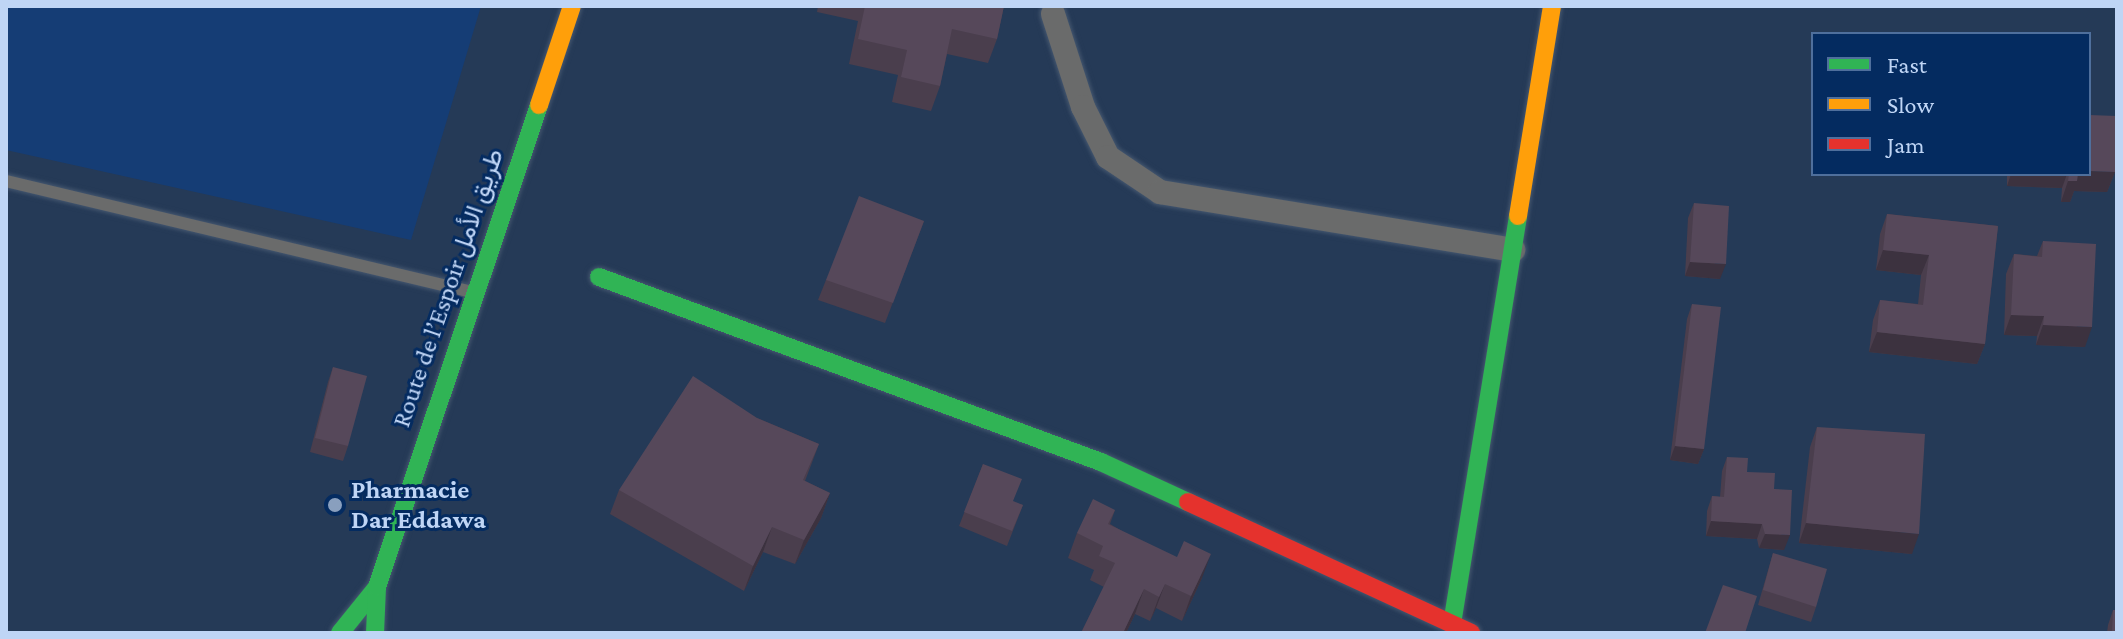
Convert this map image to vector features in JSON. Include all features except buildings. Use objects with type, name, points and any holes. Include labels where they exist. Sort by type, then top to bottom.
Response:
[{"type":"street","name":"Route de l’Espoir طريق الأمل","points":[[375,633],[377,587],[472,292],[572,6]]},
{"type":"street","points":[[1452,624],[1552,6]]},
{"type":"street","points":[[1053,14],[1083,107],[1108,157],[1160,192],[1513,250]]},
{"type":"street","points":[[599,277],[1101,462],[1471,633]]},
{"type":"street","name":"Route de l’Espoir طريق الأمل","points":[[340,633],[377,587]]},
{"type":"lane","points":[[6,181],[472,292]]},
{"type":"shaded area","points":[[6,6],[481,6],[411,240],[6,150]]},
{"type":"traffic: fast","points":[[375,633],[377,587],[539,105]]},
{"type":"traffic: fast","points":[[1452,624],[1518,216]]},
{"type":"traffic: fast","points":[[599,277],[1101,462],[1188,502]]},
{"type":"traffic: fast","points":[[340,633],[377,587]]},
{"type":"traffic: slow","points":[[539,105],[572,6]]},
{"type":"traffic: slow","points":[[1518,216],[1552,6]]},
{"type":"traffic: jam","points":[[1188,502],[1471,633]]},
{"type":"place","name":"Pharmacie Dar Eddawa","points":[[335,505]]}]
